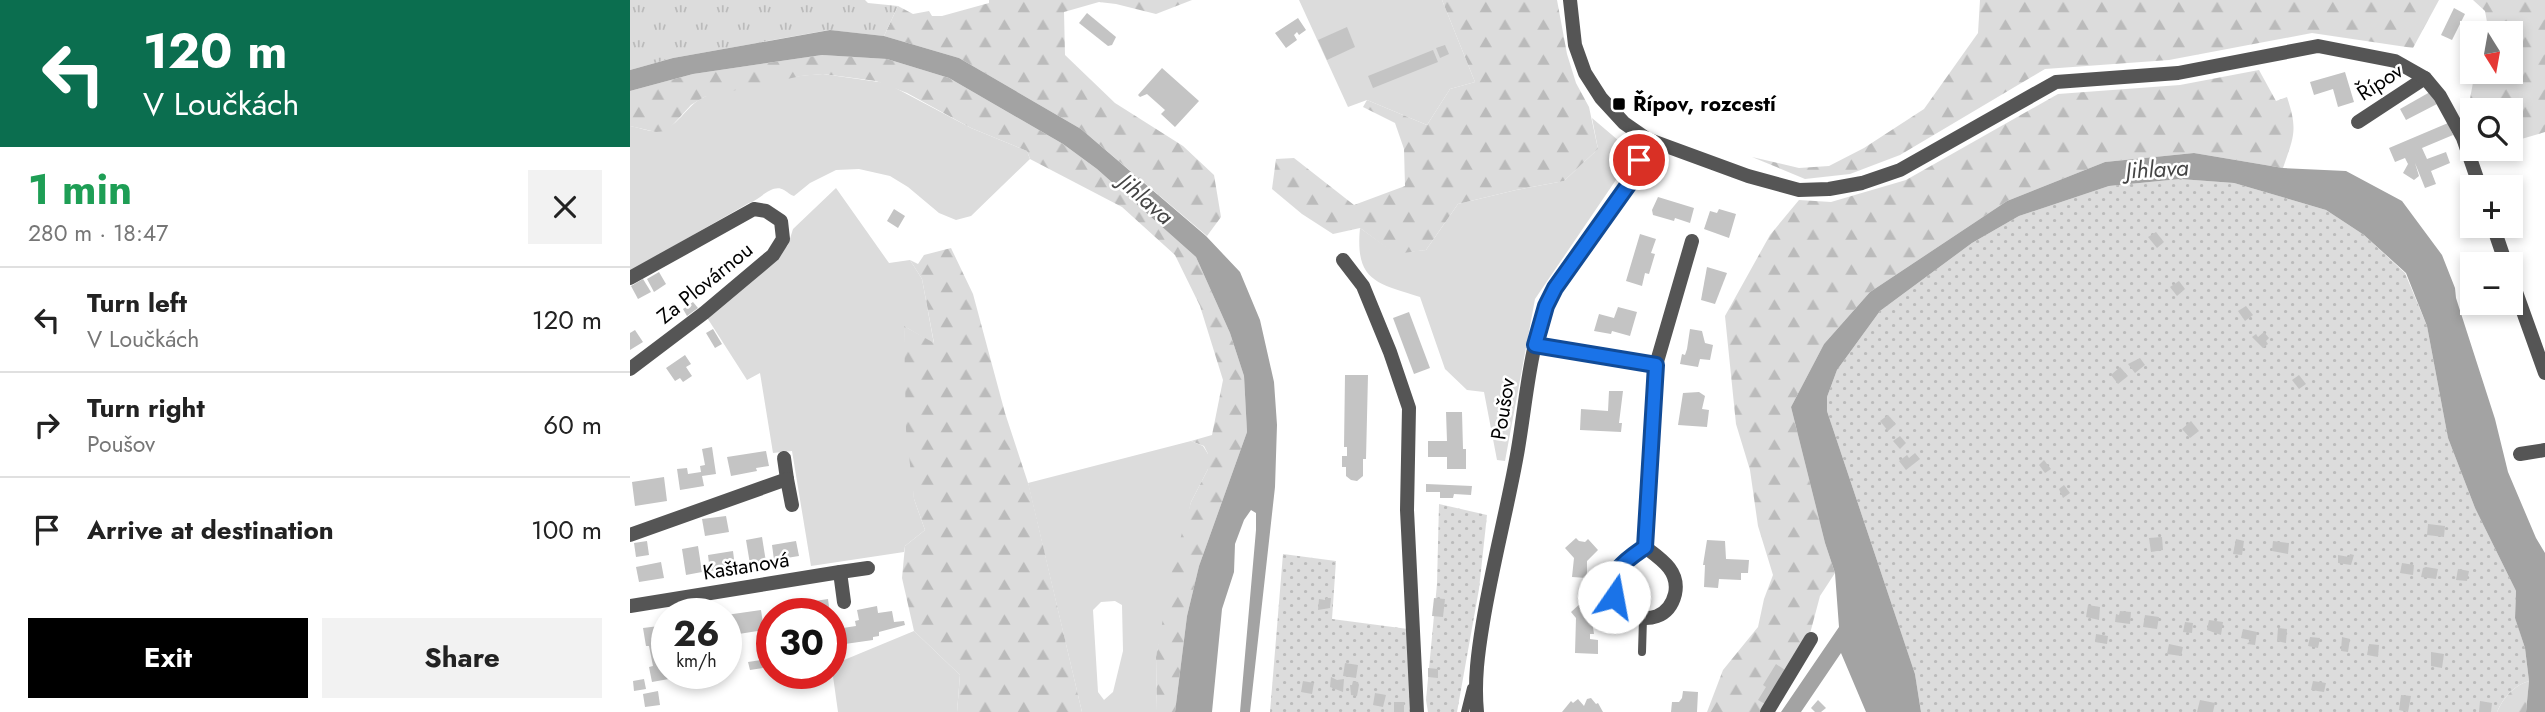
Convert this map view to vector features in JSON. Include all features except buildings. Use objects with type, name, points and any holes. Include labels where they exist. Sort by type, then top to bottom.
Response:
[{"type":"street","points":[[1570,0],[1575,45],[1589,79],[1612,111],[1647,139],[1774,185],[1798,190],[1829,189],[1862,183],[1900,170],[2056,82],[2178,74],[2318,47],[2395,61],[2425,78],[2440,96],[2463,138],[2476,175]]},
{"type":"street","name":"Řípov","points":[[2357,122],[2425,78]]},
{"type":"street","name":"Poušov","points":[[1477,712],[1476,670],[1492,570],[1516,461],[1535,345],[1546,306],[1555,288],[1631,181],[1647,139]]},
{"type":"street","name":"Za Plovárnou","points":[[630,278],[754,209],[765,211],[781,221],[783,239],[773,255],[704,313],[630,369]]},
{"type":"street","points":[[1645,547],[1656,365],[1692,241]]},
{"type":"street","points":[[1343,260],[1363,286],[1409,408],[1407,510],[1417,712]]},
{"type":"street","points":[[2523,312],[2545,373]]},
{"type":"street","points":[[1535,345],[1656,365]]},
{"type":"street","points":[[2520,454],[2545,450]]},
{"type":"street","points":[[785,458],[792,505]]},
{"type":"street","points":[[630,535],[787,479]]},
{"type":"street","points":[[1645,547],[1670,568],[1674,575],[1675,590],[1674,598],[1664,611],[1643,618],[1628,614],[1617,604],[1612,583],[1622,563],[1645,547]]},
{"type":"street","name":"Kaštanová","points":[[630,606],[868,568]]},
{"type":"street","points":[[839,572],[843,598]]},
{"type":"street","points":[[1767,712],[1811,639]]},
{"type":"lane","points":[[1642,652],[1643,618]]},
{"type":"lane","points":[[1465,712],[1476,670]]},
{"type":"green space","points":[[630,0],[865,0],[868,3],[898,6],[884,36],[829,30],[673,58],[630,70]]},
{"type":"green space","points":[[989,0],[1192,0],[1156,14],[1099,2],[1064,12],[1065,55],[1115,103],[1183,146],[1214,175],[1221,217],[1207,236],[1081,129],[959,58],[884,36],[898,6],[913,14],[929,11],[932,16],[942,16],[989,3]]},
{"type":"green space","points":[[1299,0],[1442,0],[1475,82],[1450,89],[1427,125],[1367,100],[1348,107]]},
{"type":"green space","points":[[1442,0],[1557,0],[1567,54],[1576,83],[1589,107],[1598,149],[1564,181],[1458,204],[1426,250],[1395,254],[1360,228],[1333,234],[1302,214],[1272,189],[1276,159],[1294,158],[1354,205],[1405,186],[1404,149],[1395,123],[1363,107],[1367,100],[1427,125],[1450,89],[1475,82]]},
{"type":"green space","points":[[1980,0],[2439,0],[2413,48],[2312,33],[2169,60],[2045,69],[1900,155],[1850,174],[1805,179],[1752,157],[1799,168],[1829,166],[1864,148],[1924,109],[1978,33]]},
{"type":"green space","points":[[2473,0],[2545,0],[2545,132],[2523,138],[2523,98],[2470,98],[2473,84],[2524,84],[2524,21],[2487,21],[2485,11]]},
{"type":"green space","points":[[822,55],[887,59],[949,78],[1063,144],[1097,169],[1196,257],[1230,333],[1244,376],[1247,432],[1199,566],[1187,616],[1175,712],[1157,712],[1156,657],[1173,564],[1191,502],[1208,469],[1208,454],[1204,446],[1191,441],[1212,435],[1223,380],[1200,306],[1175,255],[1122,207],[1030,159],[1027,151],[971,128],[907,93],[876,81],[823,74],[801,76],[704,97],[691,105],[667,131],[656,132],[630,126],[630,91],[693,74]]},
{"type":"green space","points":[[2259,70],[2276,101],[2287,97],[2293,118],[2290,148],[2283,168],[2194,153],[2105,162],[2007,201],[1870,292],[1824,344],[1791,407],[1835,573],[1820,596],[1807,645],[1761,712],[1707,712],[1723,670],[1758,627],[1773,575],[1758,526],[1750,470],[1736,424],[1725,316],[1770,235],[1799,200],[1831,202],[1906,180],[2058,94],[2180,85]]},
{"type":"green space","points":[[823,74],[886,83],[971,128],[1027,151],[1030,159],[971,216],[956,220],[939,213],[890,176],[859,169],[836,170],[810,183],[794,196],[780,188],[771,190],[630,271],[630,126],[651,131],[664,130],[698,101],[716,92],[762,81]]},
{"type":"green space","points":[[1592,118],[1625,146],[1629,153],[1622,171],[1535,299],[1505,461],[1497,460],[1484,392],[1467,390],[1445,369],[1420,297],[1380,283],[1365,269],[1359,246],[1360,228],[1395,253],[1426,250],[1458,204],[1564,181],[1598,149]]},
{"type":"green space","points":[[2180,179],[2234,183],[2326,210],[2364,235],[2405,273],[2427,326],[2448,438],[2475,508],[2516,591],[2515,617],[2525,648],[2529,681],[2510,693],[2497,712],[1921,712],[1915,674],[1827,411],[1827,397],[1837,370],[1880,311],[1972,243],[2019,216],[2109,186]]},
{"type":"green space","points":[[836,188],[889,263],[910,260],[922,279],[934,344],[904,326],[914,499],[925,530],[905,546],[904,552],[811,566],[792,451],[773,453],[760,373],[747,380],[706,316],[748,284],[788,245],[793,229]]},
{"type":"green space","points":[[951,248],[973,294],[1005,413],[1029,486],[1082,712],[957,712],[960,675],[914,631],[902,578],[905,546],[925,530],[914,499],[906,430],[904,326],[934,343],[922,279],[910,260],[918,264],[924,255]]},
{"type":"green space","points":[[1191,441],[1203,446],[1208,454],[1208,469],[1191,502],[1156,657],[1157,712],[1082,712],[1028,483]],"holes":[[[1115,601],[1122,605],[1123,651],[1113,692],[1104,700],[1098,692],[1093,610],[1101,602]]]},
{"type":"green space","points":[[1439,504],[1487,515],[1479,589],[1457,712],[1428,712],[1426,700],[1437,584]]},
{"type":"green space","points":[[1283,554],[1336,561],[1332,619],[1408,629],[1413,712],[1270,712]]},
{"type":"green space","points":[[914,631],[960,675],[957,712],[838,712],[835,689],[847,689],[847,659]]},
{"type":"green space","points":[[2529,681],[2526,712],[2497,712],[2510,693]]},
{"type":"water","name":"Jihlava","points":[[830,30],[884,36],[959,58],[1081,129],[1206,236],[1240,272],[1260,320],[1274,382],[1277,425],[1275,487],[1250,712],[1240,712],[1256,530],[1256,513],[1251,510],[1235,544],[1234,572],[1222,609],[1212,712],[1175,712],[1187,616],[1199,566],[1247,432],[1244,376],[1230,333],[1196,257],[1097,169],[1063,144],[949,78],[887,59],[822,55],[693,74],[630,91],[630,70],[673,58]]},
{"type":"water","name":"Jihlava","points":[[2194,153],[2283,168],[2346,171],[2402,201],[2442,255],[2455,288],[2460,315],[2495,419],[2508,472],[2545,553],[2545,712],[2526,712],[2529,681],[2525,648],[2515,618],[2516,591],[2475,508],[2448,438],[2427,326],[2406,273],[2364,235],[2326,210],[2234,183],[2180,179],[2109,186],[2019,216],[1972,243],[1880,311],[1837,370],[1827,397],[1827,411],[1915,674],[1921,712],[1866,712],[1841,653],[1801,712],[1781,712],[1839,627],[1835,573],[1791,407],[1824,344],[1870,292],[2007,201],[2105,162]]},
{"type":"place","name":"Řípov, rozcestí","points":[[1619,104]]},
{"type":"route","points":[[1614,597],[1612,583],[1617,569],[1645,547],[1656,365],[1535,345],[1546,306],[1555,288],[1631,181],[1639,160]]}]
